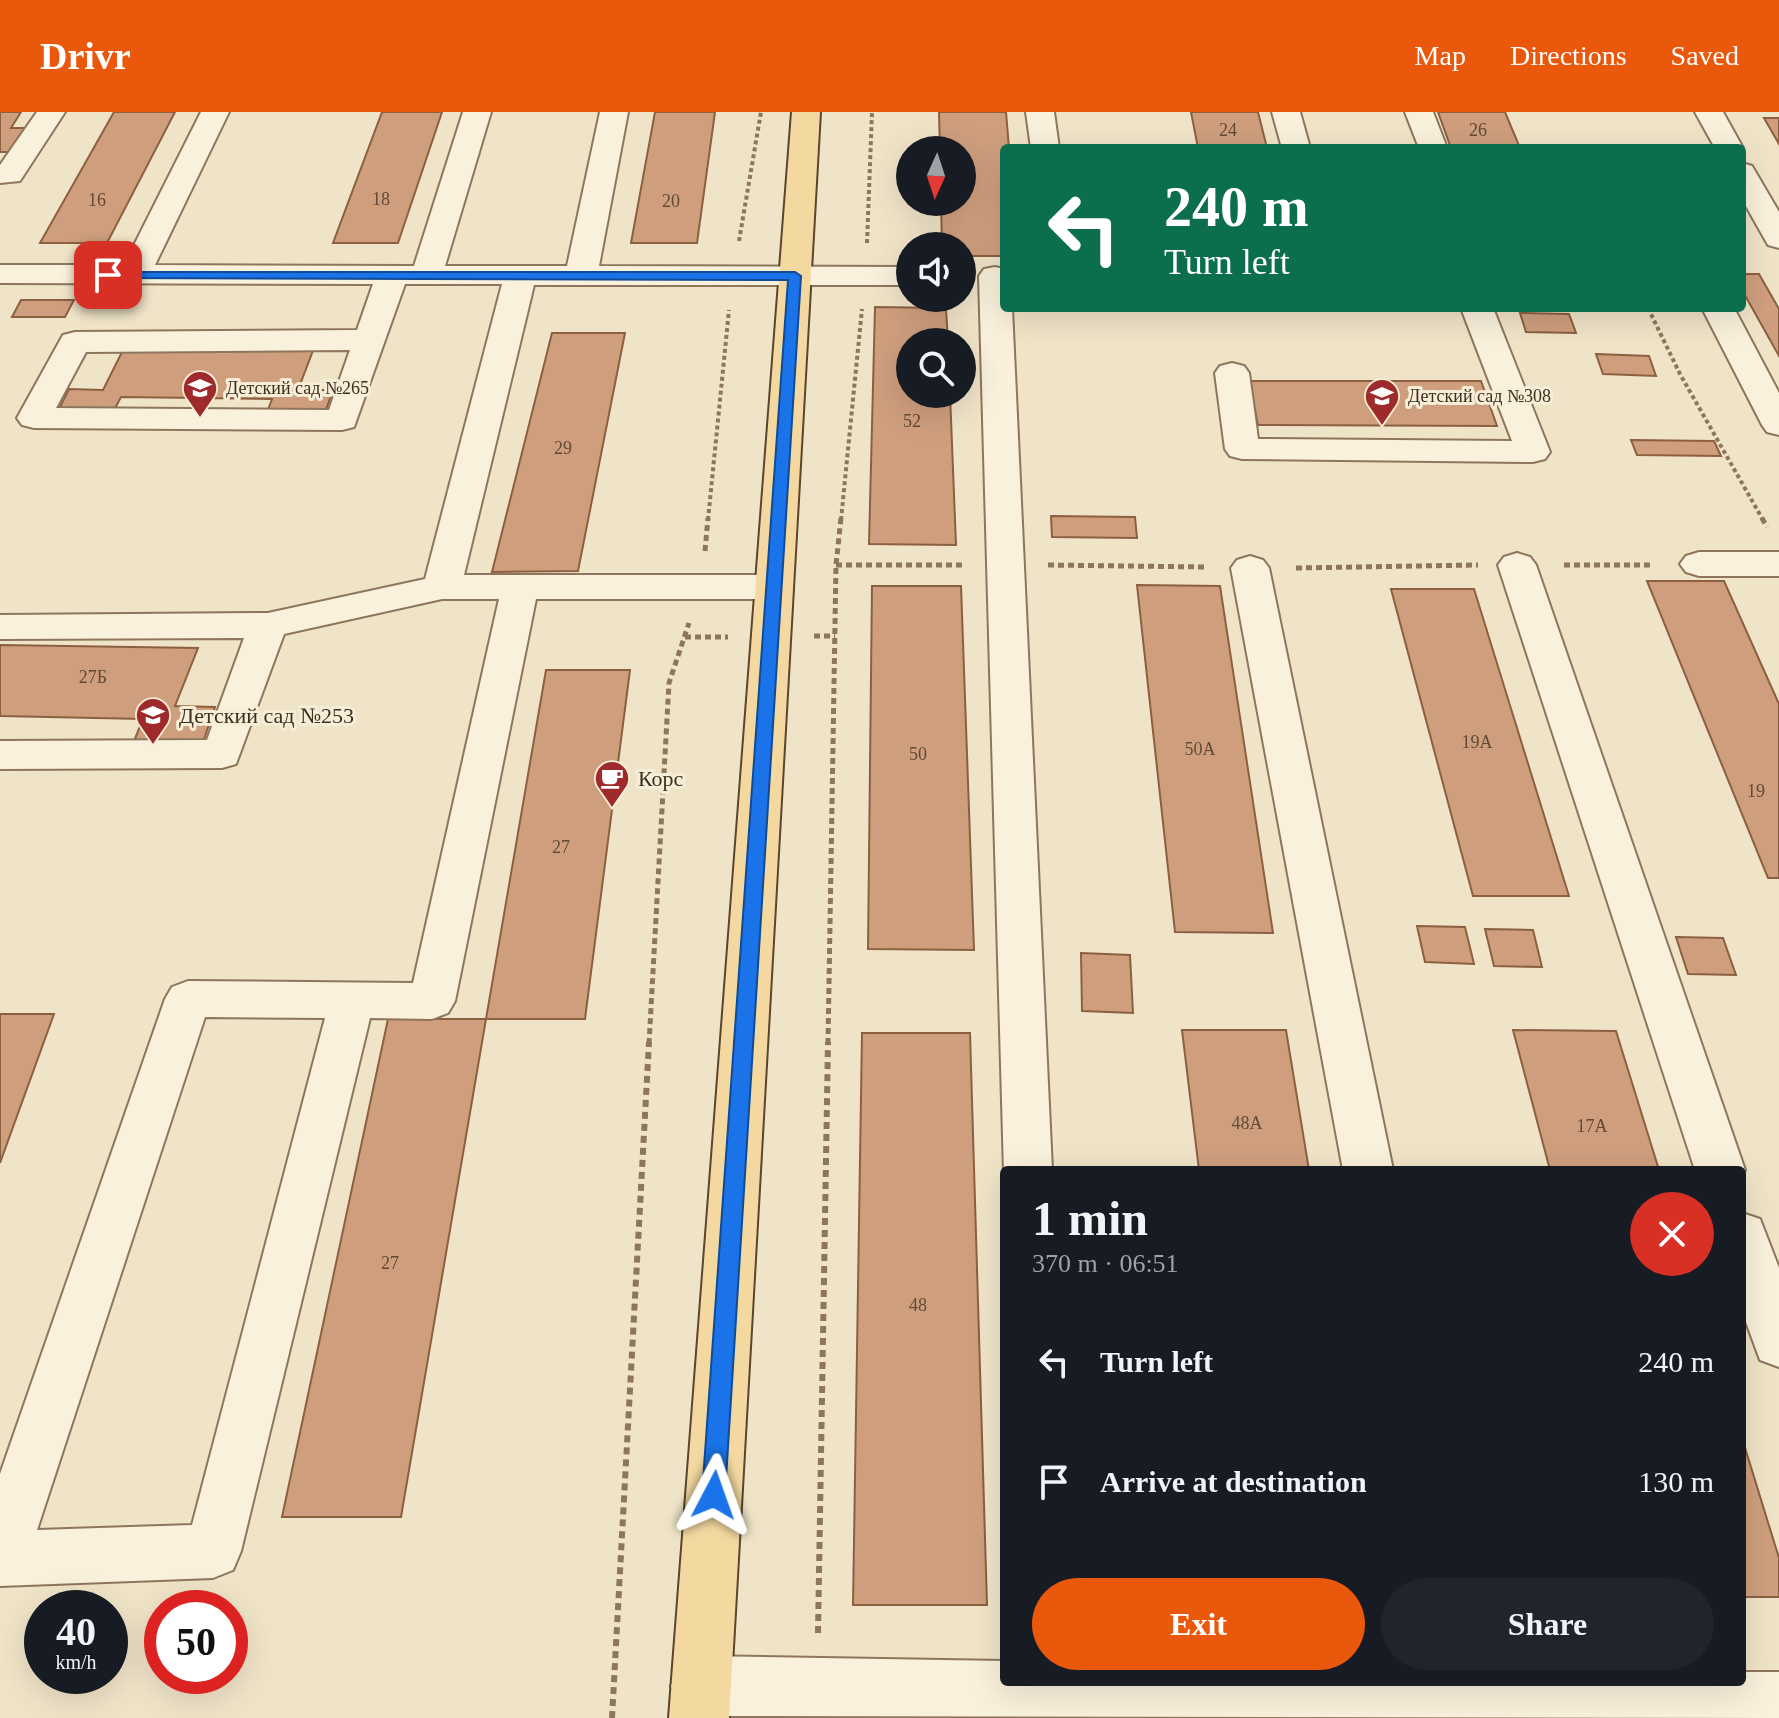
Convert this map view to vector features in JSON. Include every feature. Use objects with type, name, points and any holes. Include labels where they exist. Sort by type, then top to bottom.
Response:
[{"type":"main road","points":[[700,1702],[806,112]]},
{"type":"street","points":[[0,174],[10,175],[51,112]]},
{"type":"street","points":[[135,275],[215,112]]},
{"type":"street","points":[[426,276],[477,112]]},
{"type":"street","points":[[581,276],[614,112]]},
{"type":"street","points":[[1040,112],[1044,144]]},
{"type":"street","points":[[1286,112],[1295,144]]},
{"type":"street","points":[[1419,112],[1431,144]]},
{"type":"street","points":[[1709,112],[1727,144]]},
{"type":"street","points":[[1746,179],[1779,239]]},
{"type":"street","points":[[0,274],[896,276]]},
{"type":"street","points":[[370,340],[75,342],[34,418],[342,420],[370,340],[392,276]]},
{"type":"street","points":[[442,587],[520,276]]},
{"type":"street","points":[[987,276],[1027,1166]]},
{"type":"street","points":[[1232,373],[1242,449],[1533,452],[1479,312]]},
{"type":"street","points":[[1720,312],[1779,425]]},
{"type":"street","points":[[1699,564],[1775,550]]},
{"type":"street","points":[[1517,565],[1719,1166]]},
{"type":"street","points":[[1250,568],[1367,1166]]},
{"type":"street","points":[[0,627],[268,625],[442,587],[774,587]]},
{"type":"street","points":[[352,1000],[213,1551],[0,1558],[188,999],[352,1000],[432,1001],[520,587]]},
{"type":"street","points":[[0,755],[222,754],[268,625]]},
{"type":"street","points":[[1746,1246],[1779,1344]]},
{"type":"street","points":[[700,1702],[817,1688],[1044,1687],[1162,1706],[1280,1706],[1469,1690],[1593,1708],[1779,1702]]},
{"type":"path","points":[[612,1718],[669,683],[701,587],[732,276],[761,112]]},
{"type":"path","points":[[817,1688],[836,565],[866,276],[872,112]]},
{"type":"path","points":[[1650,312],[1775,550]]},
{"type":"building","points":[[0,112],[21,112],[11,128],[28,128],[12,152],[0,152]]},
{"type":"building","points":[[114,112],[175,112],[107,243],[40,243]]},
{"type":"building","points":[[382,112],[442,112],[398,243],[333,243]]},
{"type":"building","points":[[655,112],[715,112],[697,243],[631,243]]},
{"type":"building","points":[[939,112],[1006,112],[1009,144],[1000,144],[1000,256],[976,256],[976,232],[942,232],[941,216],[976,216],[976,136],[940,136]]},
{"type":"building","points":[[1191,112],[1258,112],[1266,144],[1197,144]]},
{"type":"building","points":[[1438,112],[1505,112],[1518,144],[1450,144]]},
{"type":"building","points":[[1764,118],[1779,118],[1779,144]]},
{"type":"building","points":[[1746,274],[1759,274],[1779,309],[1779,356],[1746,297]]},
{"type":"building","points":[[21,300],[74,300],[65,317],[12,317]]},
{"type":"building","points":[[875,307],[896,307],[896,312],[946,312],[947,328],[896,328],[896,408],[951,408],[956,545],[869,544]]},
{"type":"building","points":[[1520,313],[1569,314],[1576,333],[1526,332]]},
{"type":"building","points":[[552,333],[625,333],[578,571],[492,572]]},
{"type":"building","points":[[125,346],[314,348],[298,390],[333,390],[324,415],[266,415],[272,399],[121,397],[112,414],[57,413],[69,389],[103,390]]},
{"type":"building","points":[[1596,354],[1649,356],[1656,376],[1603,374]]},
{"type":"building","points":[[1249,381],[1481,381],[1497,426],[1258,425]]},
{"type":"building","points":[[1631,440],[1714,441],[1721,456],[1637,455]]},
{"type":"building","points":[[1051,516],[1135,517],[1137,538],[1052,537]]},
{"type":"building","points":[[1647,581],[1724,581],[1779,704],[1779,878],[1768,878]]},
{"type":"building","points":[[1137,585],[1220,586],[1273,933],[1175,932]]},
{"type":"building","points":[[872,586],[961,586],[974,950],[868,949]]},
{"type":"building","points":[[1391,589],[1474,589],[1569,896],[1473,896]]},
{"type":"building","points":[[0,645],[198,648],[175,706],[215,707],[203,742],[134,741],[143,719],[0,716]]},
{"type":"building","points":[[546,670],[630,670],[585,1019],[486,1019]]},
{"type":"building","points":[[1417,926],[1465,927],[1474,964],[1425,962]]},
{"type":"building","points":[[1485,929],[1533,930],[1542,967],[1494,966]]},
{"type":"building","points":[[1676,937],[1723,938],[1736,975],[1688,974]]},
{"type":"building","points":[[1081,953],[1130,955],[1133,1013],[1082,1011]]},
{"type":"building","points":[[0,1014],[54,1014],[0,1163]]},
{"type":"building","points":[[388,1019],[486,1019],[401,1517],[282,1517]]},
{"type":"building","points":[[1182,1030],[1286,1030],[1308,1166],[1199,1166]]},
{"type":"building","points":[[1513,1030],[1616,1031],[1658,1166],[1549,1166]]},
{"type":"building","points":[[862,1033],[970,1033],[987,1605],[853,1605]]},
{"type":"building","points":[[1746,1451],[1779,1558],[1779,1597],[1746,1597]]},
{"type":"place","name":"Детский сад №265","points":[[200,419]]},
{"type":"place","name":"Детский сад №308","points":[[1382,427]]},
{"type":"place","name":"Детский сад №253","points":[[153,746]]},
{"type":"place","name":"Корс","points":[[612,809]]},
{"type":"route","points":[[108,275],[795,276],[714,1495]]}]
